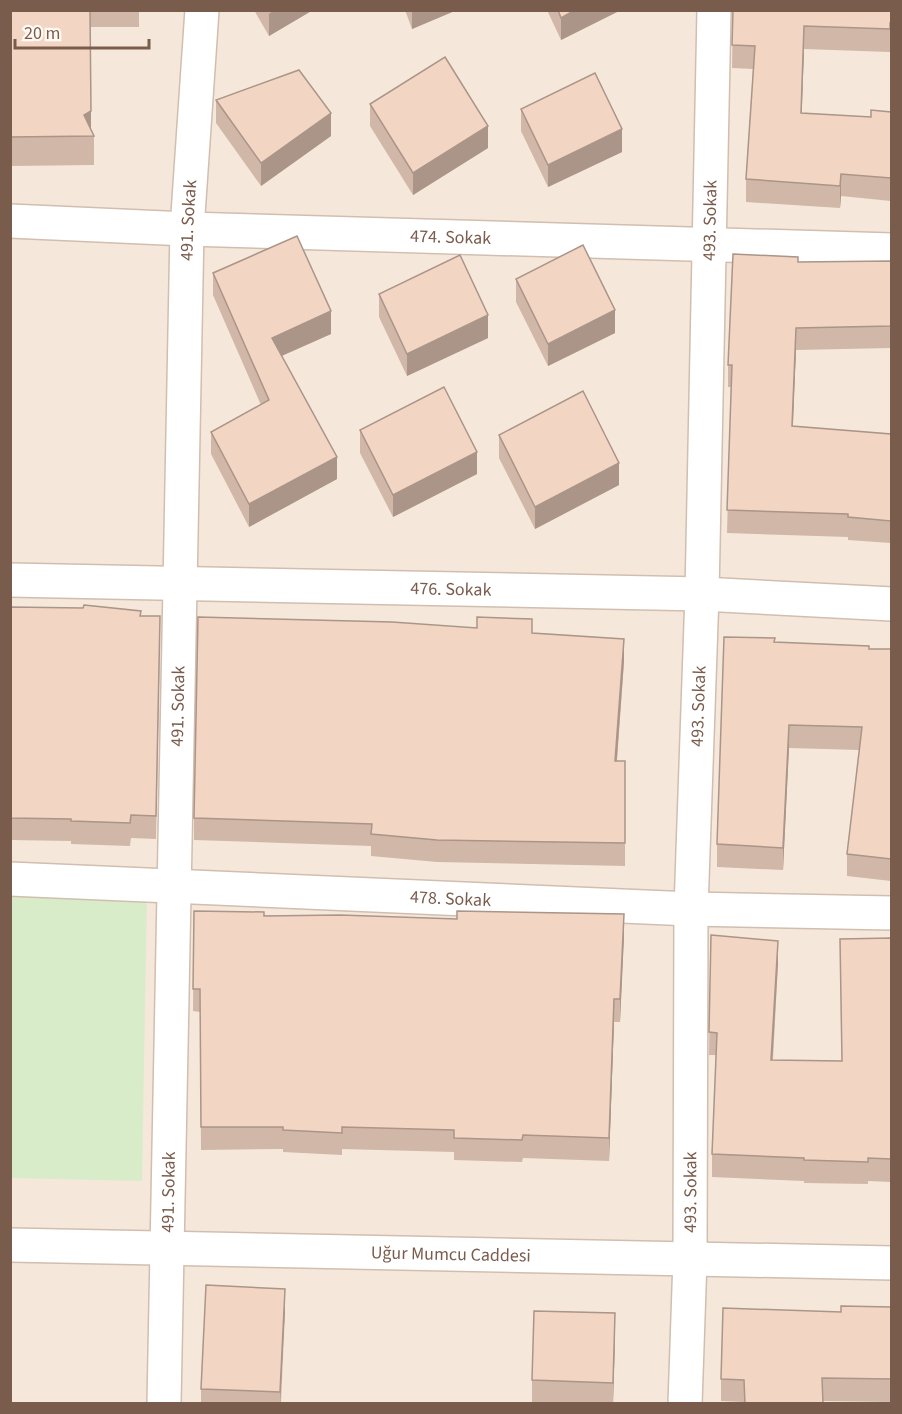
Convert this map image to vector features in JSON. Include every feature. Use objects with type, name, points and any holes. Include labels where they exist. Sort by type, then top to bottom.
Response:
[{"type":"street","name":"491. Sokak","points":[[164,1404],[187,229],[202,10]]},
{"type":"street","name":"493. Sokak","points":[[685,1404],[690,1259],[691,909],[702,594],[714,10]]},
{"type":"street","name":"474. Sokak","points":[[10,220],[187,229],[891,249]]},
{"type":"street","name":"476. Sokak","points":[[10,580],[702,594],[891,604]]},
{"type":"street","name":"478. Sokak","points":[[10,879],[691,909],[891,913]]},
{"type":"street","name":"Uğur Mumcu Caddesi","points":[[10,1245],[891,1263]]},
{"type":"shaded area","points":[[11,11],[891,11],[891,1403],[11,1403]]},
{"type":"green space","points":[[11,892],[147,895],[142,1181],[11,1178]]},
{"type":"building","points":[[10,10],[90,10],[91,111],[84,115],[94,136],[10,137]]},
{"type":"building","points":[[558,10],[575,10],[561,18]]},
{"type":"building","points":[[733,10],[891,10],[890,29],[804,26],[801,113],[871,117],[871,110],[891,112],[891,178],[841,174],[840,186],[746,179],[755,46],[732,45]]},
{"type":"building","points":[[445,57],[488,126],[413,173],[370,104]]},
{"type":"building","points":[[299,70],[331,113],[261,163],[216,100]]},
{"type":"building","points":[[595,73],[622,129],[548,165],[521,109]]},
{"type":"building","points":[[297,236],[331,311],[272,338],[337,457],[249,504],[211,432],[269,400],[213,273]]},
{"type":"building","points":[[583,245],[615,310],[548,344],[516,279]]},
{"type":"building","points":[[733,254],[798,257],[798,262],[891,261],[891,326],[796,328],[792,426],[891,434],[891,521],[848,517],[848,514],[727,510],[732,365],[728,365]]},
{"type":"building","points":[[460,255],[488,315],[407,354],[379,294]]},
{"type":"building","points":[[444,387],[477,452],[393,495],[360,430]]},
{"type":"building","points":[[583,391],[619,463],[535,507],[499,435]]},
{"type":"building","points":[[84,605],[141,611],[140,616],[160,616],[156,816],[131,815],[130,823],[10,818],[10,607],[83,608]]},
{"type":"building","points":[[198,617],[392,622],[477,628],[477,617],[532,619],[532,633],[624,639],[615,761],[625,761],[625,843],[437,840],[371,834],[372,824],[194,818]]},
{"type":"building","points":[[724,637],[775,638],[774,642],[891,649],[891,859],[847,854],[862,727],[789,725],[783,848],[717,844]]},
{"type":"building","points":[[194,911],[264,912],[264,916],[340,915],[457,919],[457,911],[624,914],[620,999],[614,999],[609,1138],[523,1135],[522,1140],[454,1138],[454,1130],[342,1127],[342,1133],[283,1130],[283,1127],[201,1127],[200,989],[193,989]]},
{"type":"building","points":[[711,935],[778,941],[771,1060],[842,1061],[840,939],[891,938],[891,1159],[868,1158],[868,1162],[712,1154],[717,1033],[709,1032]]},
{"type":"building","points":[[206,1285],[285,1289],[280,1392],[201,1389]]},
{"type":"building","points":[[841,1306],[891,1307],[891,1379],[822,1378],[823,1404],[745,1404],[744,1380],[721,1379],[723,1308],[841,1312]]},
{"type":"building","points":[[534,1311],[615,1313],[613,1383],[532,1380]]}]
